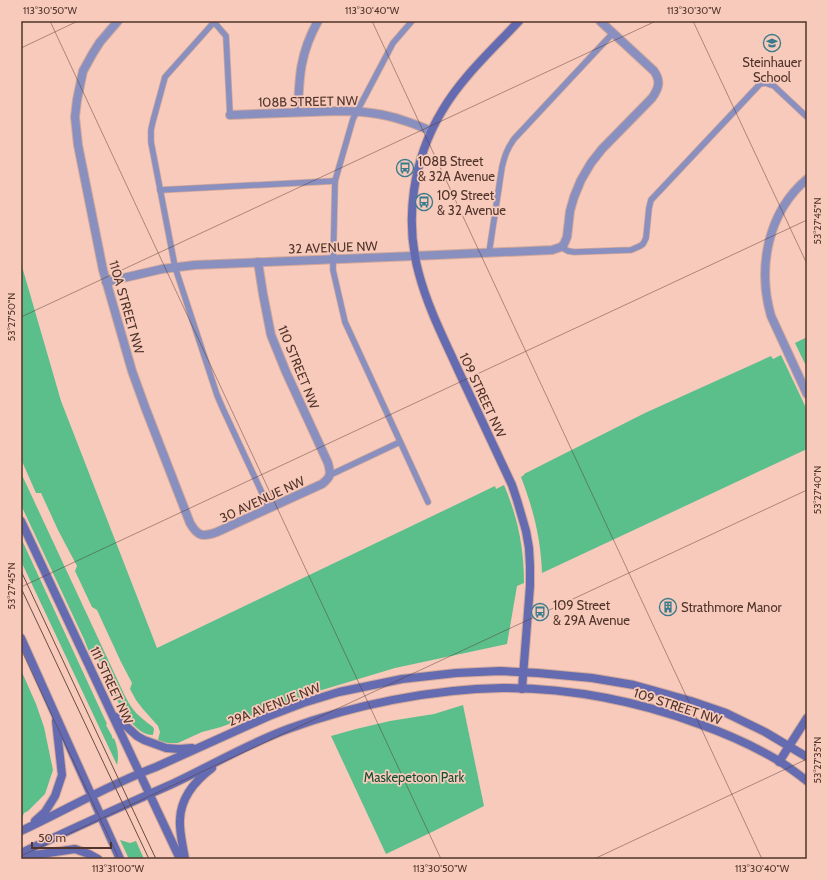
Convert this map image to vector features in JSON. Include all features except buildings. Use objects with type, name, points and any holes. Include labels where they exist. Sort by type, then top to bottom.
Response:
[{"type":"street","name":"110A STREET NW","points":[[118,21],[100,42],[83,72],[76,100],[75,117],[78,145],[106,282],[132,371],[190,523],[202,536]]},
{"type":"street","points":[[298,112],[299,81],[302,58],[318,21]]},
{"type":"street","name":"109 STREET NW","points":[[519,21],[467,77],[442,111],[431,131],[417,174],[412,215],[412,236],[414,256],[422,287],[446,344],[512,485],[526,531],[529,548],[530,586],[522,689],[564,692],[599,697],[629,702],[661,711],[739,740],[779,762],[807,780]]},
{"type":"street","points":[[561,247],[568,237],[570,211],[574,197],[581,180],[591,163],[602,149],[652,98],[658,88],[658,80],[654,70],[600,21]]},
{"type":"street","name":"108B STREET NW","points":[[230,115],[356,111],[401,119],[431,131]]},
{"type":"street","points":[[807,179],[795,190],[783,206],[775,222],[767,254],[765,272],[765,287],[770,316],[807,394]]},
{"type":"street","name":"32 AVENUE NW","points":[[106,282],[149,271],[194,265],[552,250],[561,247]]},
{"type":"street","name":"110 STREET NW","points":[[258,262],[271,335],[286,372],[328,463],[330,470],[329,476]]},
{"type":"street","name":"30 AVENUE NW","points":[[202,536],[217,532],[322,484],[329,476]]},
{"type":"street","name":"111 STREET NW","points":[[21,521],[180,859]]},
{"type":"street","points":[[21,638],[120,859]]},
{"type":"street","name":"29A AVENUE NW","points":[[25,829],[140,773],[269,716],[303,703],[402,679],[456,673],[500,671],[524,672]]},
{"type":"street","name":"109 STREET NW","points":[[524,672],[592,678],[634,685],[652,690],[726,713],[765,732],[807,757]]},
{"type":"street","points":[[21,853],[88,821],[150,794],[234,753],[296,726],[348,711],[403,699],[459,691],[484,689],[522,689]]},
{"type":"street","points":[[112,714],[137,736],[154,744],[166,748],[176,749],[199,747]]},
{"type":"street","points":[[25,829],[45,812],[55,796],[62,775],[55,715]]},
{"type":"street","points":[[779,762],[807,718]]},
{"type":"street","points":[[185,859],[180,832],[180,819],[186,797],[194,784],[206,772],[234,753]]},
{"type":"street","points":[[21,857],[75,849],[98,859]]},
{"type":"lane","points":[[230,115],[226,36],[214,21],[165,77],[151,130],[151,142],[175,267],[222,409],[268,508]]},
{"type":"lane","points":[[412,21],[393,43],[352,119],[335,181],[332,270],[345,322],[428,502]]},
{"type":"lane","points":[[489,253],[502,167],[508,148],[514,139],[613,33]]},
{"type":"lane","points":[[561,247],[568,251],[574,252],[631,250],[640,246],[646,238],[651,200],[760,84],[766,83],[774,86],[807,117]]},
{"type":"lane","points":[[160,190],[335,181]]},
{"type":"lane","points":[[329,476],[400,442]]},
{"type":"green space","points":[[21,263],[61,401],[157,648],[495,486],[496,489],[504,485],[513,509],[519,533],[524,570],[524,583],[517,586],[507,644],[395,668],[312,693],[221,727],[202,732],[178,743],[159,742],[160,732],[158,726],[142,708],[130,689],[132,683],[97,610],[92,607],[75,571],[77,566],[41,493],[36,493],[21,459]]},
{"type":"green space","points":[[807,337],[807,368],[795,343]]},
{"type":"green space","points":[[781,355],[807,410],[807,449],[542,573],[536,524],[521,477],[524,474],[645,413],[771,356],[773,359]]},
{"type":"green space","points":[[21,473],[125,696],[137,713],[153,727],[153,735],[144,733],[135,726],[127,716],[107,679],[98,658],[100,657],[98,651],[90,654],[21,505]]},
{"type":"green space","points":[[21,538],[107,724],[106,725],[113,739],[114,738],[118,752],[117,765],[21,561]]},
{"type":"green space","points":[[21,670],[44,727],[53,770],[45,794],[28,811],[24,813],[21,821]]},
{"type":"green space","name":"Maskepetoon Park","points":[[463,705],[484,806],[386,854],[331,736],[390,721],[434,714]]},
{"type":"green space","points":[[120,840],[130,843],[136,841],[144,859],[129,859]]},
{"type":"tram line","points":[[21,571],[156,859]]},
{"type":"tram line","points":[[21,588],[149,859]]},
{"type":"place","name":"Steinhauer School","points":[[772,43]]},
{"type":"place","name":"108B Street & 32A Avenue","points":[[405,168]]},
{"type":"place","name":"109 Street & 32 Avenue","points":[[424,202]]},
{"type":"place","name":"Strathmore Manor","points":[[668,607]]},
{"type":"place","name":"109 Street & 29A Avenue","points":[[540,612]]}]
